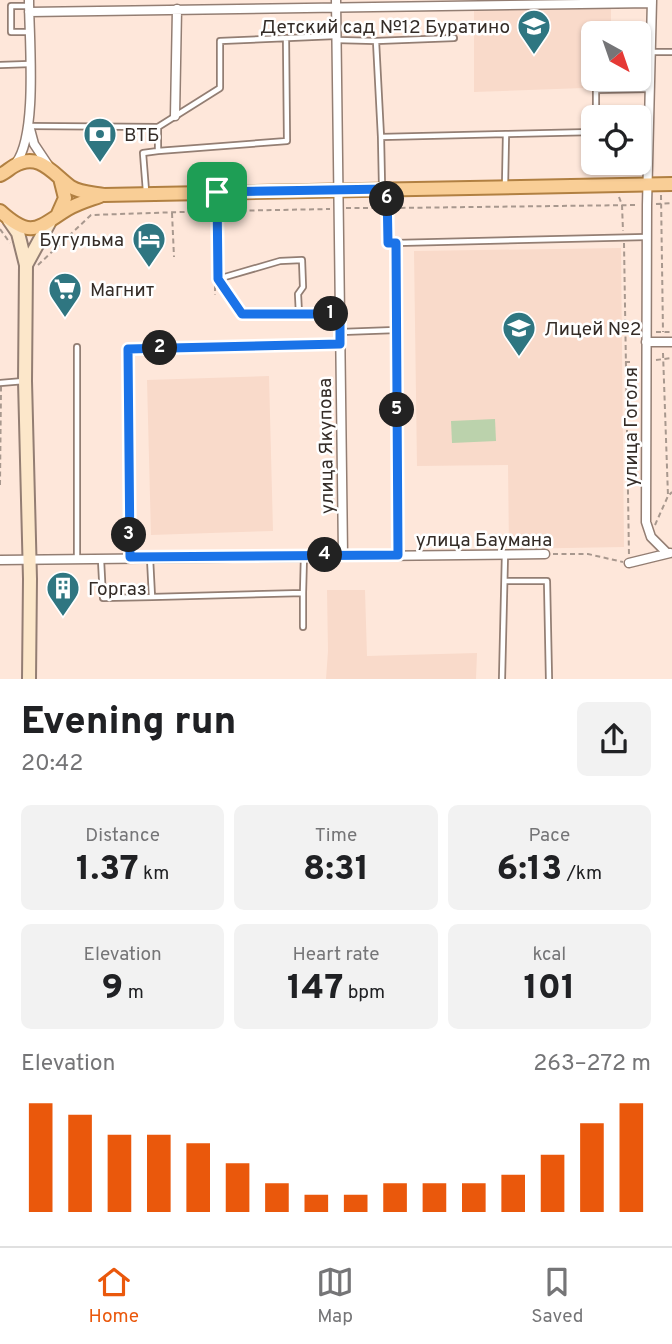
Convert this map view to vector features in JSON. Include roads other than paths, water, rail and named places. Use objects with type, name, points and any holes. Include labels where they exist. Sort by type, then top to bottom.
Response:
[{"type":"main road","points":[[4,174],[26,161],[37,161],[48,165],[73,189],[104,195],[672,184]]},
{"type":"main road","points":[[52,221],[63,206],[65,198],[59,176]]},
{"type":"main road","points":[[3,213],[29,228],[52,221],[80,203],[104,195]]},
{"type":"street","points":[[4,174],[20,158],[29,126],[29,6],[177,9],[336,3],[652,2]]},
{"type":"street","name":"улица Гоголя","points":[[651,52],[652,2]]},
{"type":"street","name":"улица Якупова","points":[[336,3],[343,555]]},
{"type":"street","points":[[175,116],[177,9]]},
{"type":"street","name":"улица Гоголя","points":[[650,91],[646,522],[651,537],[670,553]]},
{"type":"street","points":[[29,126],[34,144],[48,165]]},
{"type":"street","points":[[3,213],[18,233],[26,265],[29,679]]},
{"type":"street","points":[[26,265],[52,221]]},
{"type":"street","points":[[646,342],[672,342]]},
{"type":"street","points":[[629,563],[670,553]]},
{"type":"street","name":"улица Баумана","points":[[0,560],[545,554]]},
{"type":"lane","points":[[29,6],[11,6],[11,32],[29,32]]},
{"type":"lane","points":[[146,194],[143,153],[287,141],[286,38]]},
{"type":"lane","points":[[29,126],[158,127],[220,88],[220,41],[286,38],[376,41],[454,38]]},
{"type":"lane","points":[[376,41],[388,243],[647,236]]},
{"type":"lane","points":[[651,52],[672,52]]},
{"type":"lane","points":[[0,65],[30,64]]},
{"type":"lane","points":[[158,127],[158,151]]},
{"type":"lane","points":[[381,137],[581,132]]},
{"type":"lane","points":[[505,187],[506,134]]},
{"type":"lane","points":[[217,192],[218,279],[242,314],[340,314]]},
{"type":"lane","points":[[396,243],[398,555]]},
{"type":"lane","points":[[218,279],[280,261],[302,260],[303,287],[298,295],[299,314]]},
{"type":"lane","points":[[340,332],[396,330]]},
{"type":"lane","points":[[130,557],[128,349],[340,344]]},
{"type":"lane","points":[[77,347],[77,558]]},
{"type":"lane","points":[[0,383],[25,381]]},
{"type":"lane","points":[[502,679],[505,554]]},
{"type":"lane","points":[[303,627],[304,555]]},
{"type":"lane","points":[[101,557],[103,598],[303,593]]},
{"type":"lane","points":[[150,557],[152,597]]},
{"type":"lane","points":[[505,581],[547,582],[550,679]]},
{"type":"place","name":"Детский сад №12 Буратино","points":[[534,56]]},
{"type":"place","name":"ВТБ","points":[[100,164]]},
{"type":"place","name":"Бугульма","points":[[149,269]]},
{"type":"place","name":"Магнит","points":[[65,319]]},
{"type":"place","name":"Лицей №2","points":[[519,358]]},
{"type":"place","name":"Горгаз","points":[[63,618]]}]
